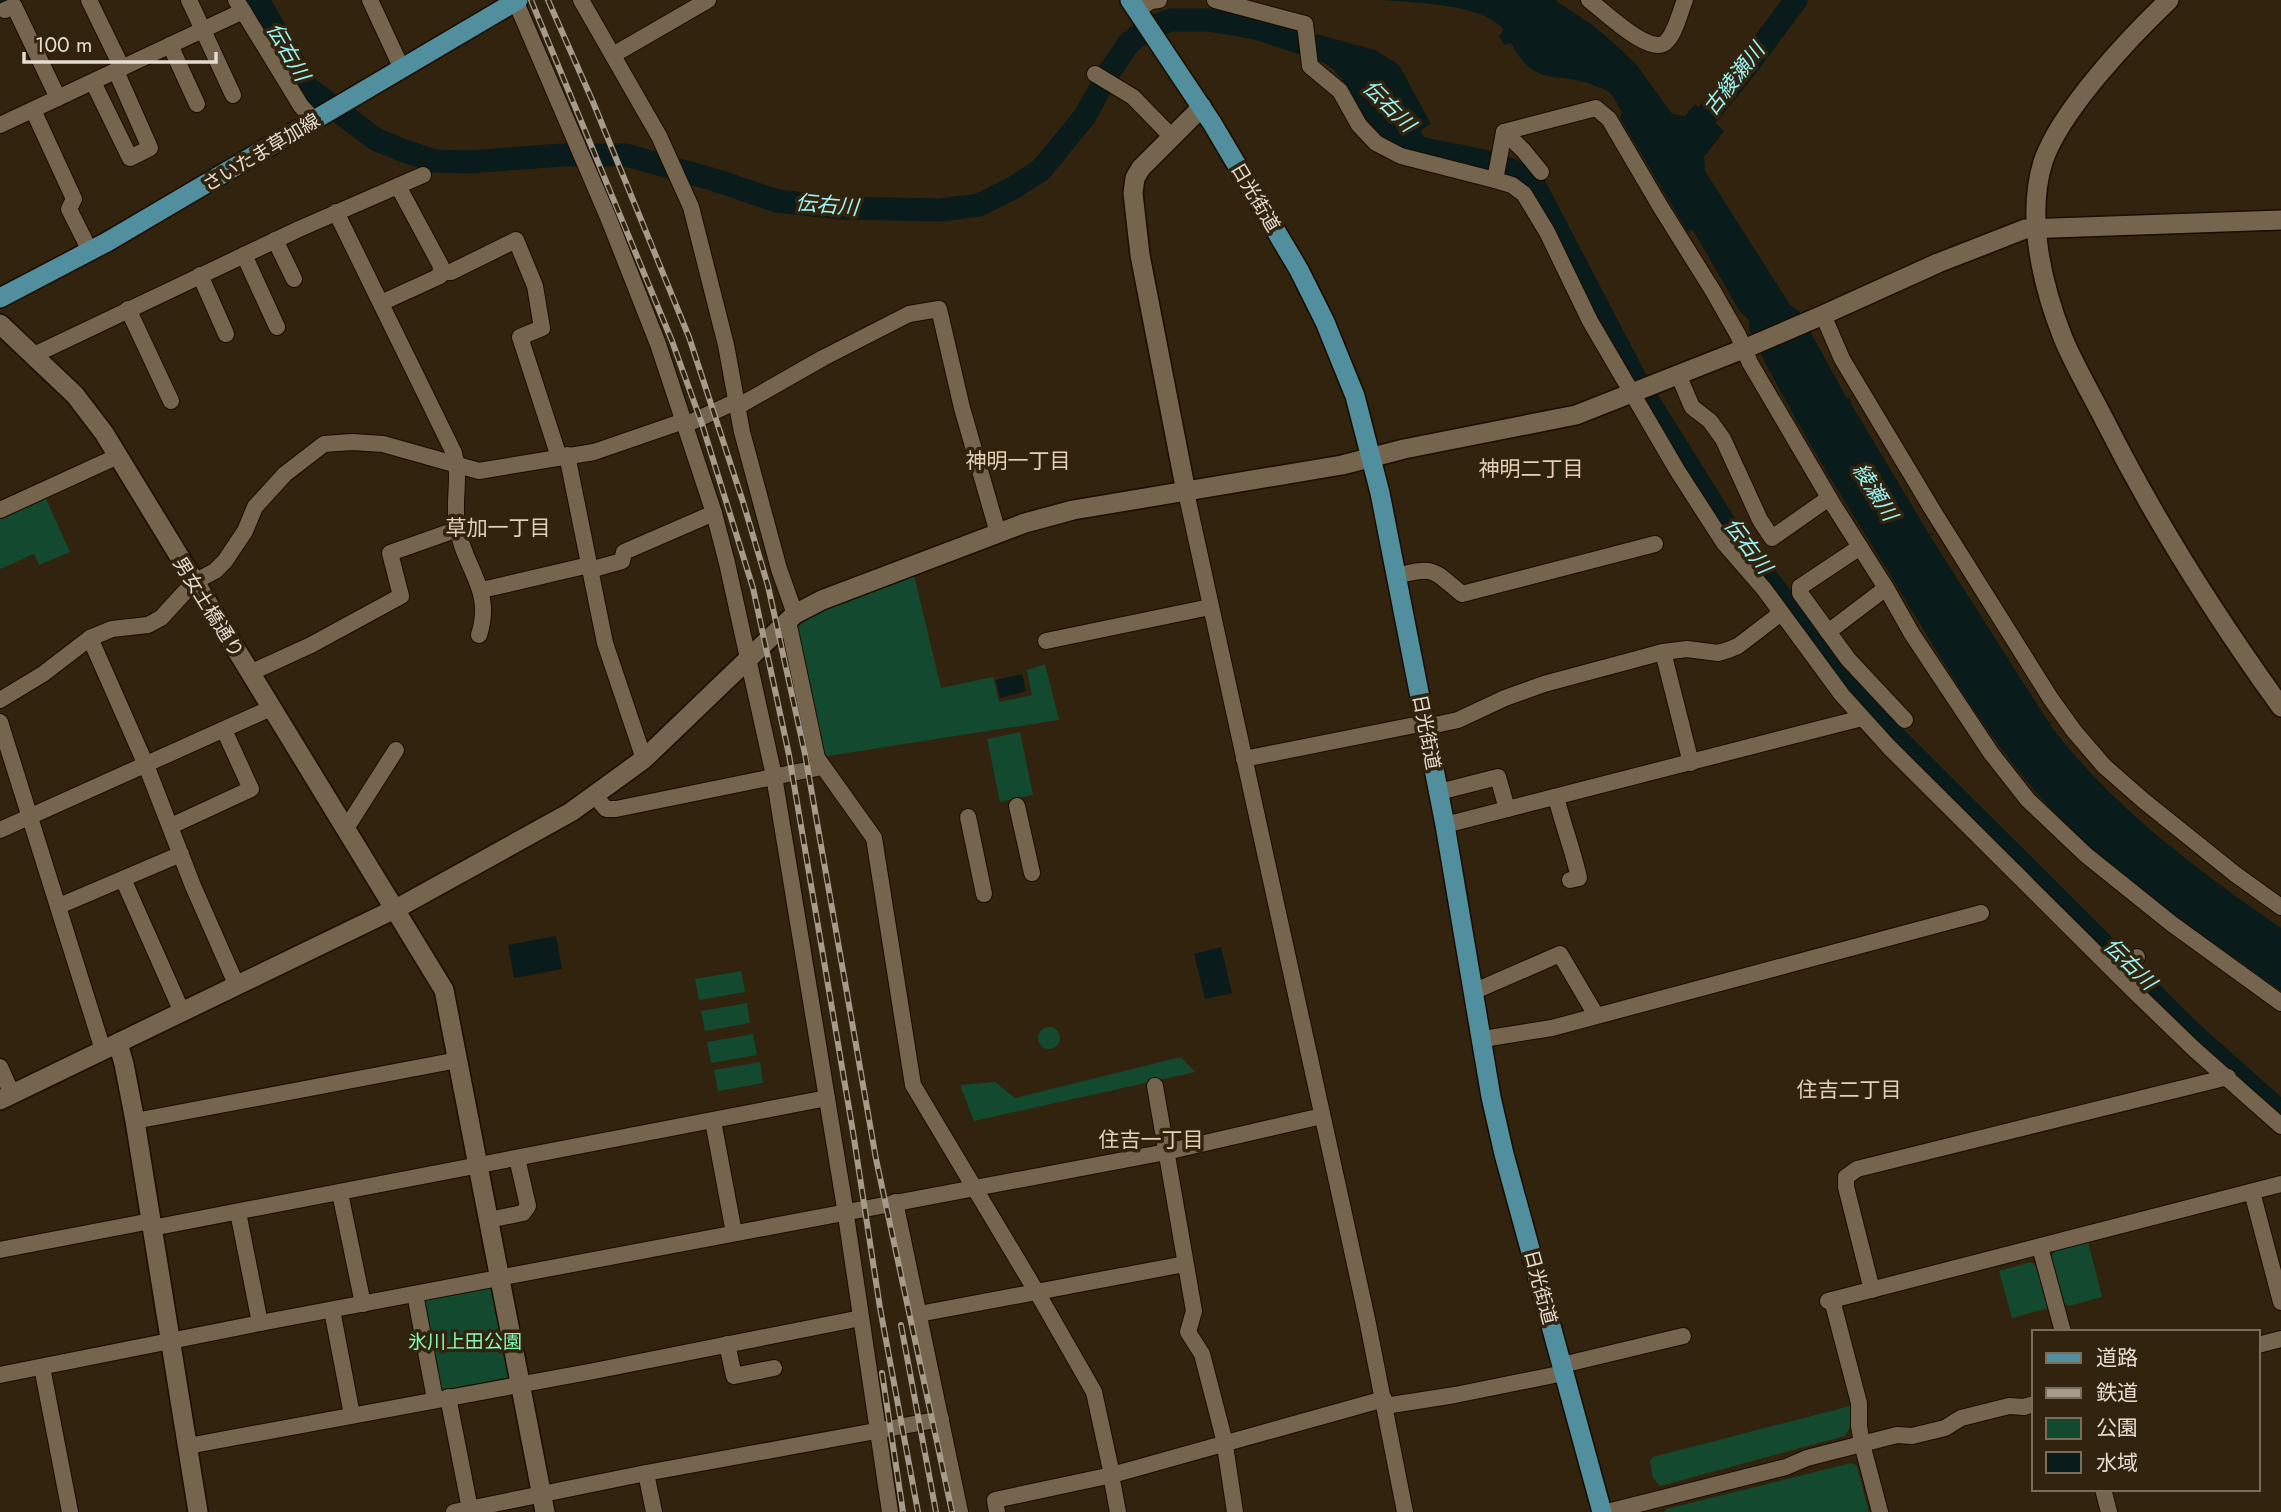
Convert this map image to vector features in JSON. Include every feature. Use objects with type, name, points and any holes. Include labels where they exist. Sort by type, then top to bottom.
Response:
[{"type":"main road","name":"さいたま草加線","points":[[0,298],[90,251],[516,0]]},
{"type":"main road","name":"日光街道","points":[[1136,9],[1202,107],[1299,270],[1325,322],[1355,396],[1372,457],[1446,825],[1491,1097],[1563,1369],[1605,1512]]},
{"type":"street","points":[[89,0],[150,148],[130,158],[93,82]]},
{"type":"street","points":[[189,0],[233,95]]},
{"type":"street","points":[[370,0],[402,69]]},
{"type":"street","points":[[516,0],[632,274],[658,344],[714,513],[750,658],[774,776],[827,1098],[890,1512]]},
{"type":"street","points":[[581,0],[667,150],[694,219],[791,618],[817,758],[874,838],[913,1085],[1094,1392],[1118,1512]]},
{"type":"street","points":[[613,55],[708,0]]},
{"type":"street","points":[[1136,9],[1159,0]]},
{"type":"street","points":[[1215,0],[1305,24],[1310,66],[1340,91],[1359,125],[1377,143],[1401,156],[1512,185],[1524,194],[1591,321],[1677,470],[1724,543],[1779,608],[1817,663],[1862,718],[2118,975],[2194,1049],[2281,1126]]},
{"type":"street","points":[[1589,0],[1640,40],[1659,45],[1665,44],[1669,38],[1685,0]]},
{"type":"street","points":[[2169,0],[2081,96],[2049,147],[2038,184],[2036,227],[2056,317],[2084,381],[2151,509],[2250,665],[2281,707]]},
{"type":"street","points":[[5,10],[14,6],[58,98]]},
{"type":"street","points":[[1,122],[119,70],[203,29],[239,6],[301,106],[314,120]]},
{"type":"street","points":[[170,45],[197,104]]},
{"type":"street","points":[[1095,74],[1133,97],[1171,136]]},
{"type":"street","points":[[1202,107],[1171,136],[1135,178],[1133,193],[1144,281],[1210,607],[1385,1402],[1405,1512]]},
{"type":"street","points":[[1504,132],[1596,108],[1609,119],[1747,347],[1750,363],[1829,498],[1973,730],[2028,800],[2086,855],[2136,896],[2281,1003]]},
{"type":"street","points":[[33,110],[74,199],[69,209],[90,251]]},
{"type":"street","points":[[1495,180],[1504,132]]},
{"type":"street","points":[[1504,132],[1541,172]]},
{"type":"street","points":[[34,355],[275,240],[423,175]]},
{"type":"street","points":[[381,303],[440,276],[441,272],[441,267],[398,187]]},
{"type":"street","points":[[336,212],[457,464],[458,529],[464,553],[482,590],[483,621],[478,635]]},
{"type":"street","points":[[0,1067],[6,1097],[394,910],[596,797],[644,759],[791,618],[822,600],[998,533],[1073,510],[1329,467],[1576,415],[1818,318],[1938,263],[2019,230],[2036,227],[2281,220]]},
{"type":"street","points":[[275,240],[294,279]]},
{"type":"street","points":[[441,272],[451,272],[516,240],[534,286],[542,328],[520,337],[563,456],[605,643],[644,759]]},
{"type":"street","points":[[244,256],[277,327]]},
{"type":"street","points":[[200,275],[226,334]]},
{"type":"street","points":[[128,309],[171,401]]},
{"type":"street","points":[[0,700],[43,674],[90,638],[112,629],[148,625],[161,618],[194,582],[215,571],[225,562],[245,531],[255,507],[285,474],[324,444],[383,444],[479,471],[594,452],[737,404],[909,314],[939,309],[959,395],[998,533]]},
{"type":"street","points":[[1818,318],[1935,514],[2051,699],[2074,731],[2104,766],[2144,801],[2281,907]]},
{"type":"street","name":"男女土橋通り","points":[[0,324],[92,415],[444,990],[543,1503]]},
{"type":"street","points":[[1678,374],[1692,407],[1710,421],[1723,439],[1760,520],[1772,538],[1829,498]]},
{"type":"street","points":[[0,510],[118,456]]},
{"type":"street","points":[[482,590],[622,561],[624,552],[714,513]]},
{"type":"street","points":[[250,673],[311,645],[401,596],[390,553],[458,529]]},
{"type":"street","points":[[1396,576],[1423,569],[1434,571],[1462,594],[1655,544]]},
{"type":"street","points":[[1244,759],[1458,720],[1505,698],[1544,684],[1663,652],[1688,649],[1718,653],[1728,650],[1738,646],[1798,594],[1800,587],[1860,547]]},
{"type":"street","points":[[1828,632],[1886,588]]},
{"type":"street","points":[[1798,594],[1848,659],[1905,720]]},
{"type":"street","points":[[1046,641],[1210,607]]},
{"type":"street","points":[[90,638],[146,765],[237,986]]},
{"type":"street","points":[[1663,652],[1690,762]]},
{"type":"street","points":[[0,830],[271,708]]},
{"type":"street","points":[[1446,825],[1862,718]]},
{"type":"street","points":[[0,722],[59,906],[110,1047],[124,1064],[198,1512]]},
{"type":"street","points":[[171,826],[251,789],[224,730]]},
{"type":"street","points":[[345,830],[396,750]]},
{"type":"street","points":[[596,797],[606,809],[616,809],[822,767]]},
{"type":"street","points":[[1439,792],[1498,778],[1507,809]]},
{"type":"street","points":[[1556,797],[1580,878],[1570,880]]},
{"type":"street","points":[[1017,807],[1032,873]]},
{"type":"street","points":[[968,817],[984,894]]},
{"type":"street","points":[[59,906],[181,854]]},
{"type":"street","points":[[123,879],[182,1012]]},
{"type":"street","points":[[1483,1039],[1552,1028],[1981,913]]},
{"type":"street","points":[[1475,991],[1560,954],[1595,1015]]},
{"type":"street","points":[[2118,975],[2137,957]]},
{"type":"street","points":[[135,1121],[458,1060]]},
{"type":"street","points":[[1872,1290],[1846,1187],[1846,1177],[1857,1170],[2228,1077]]},
{"type":"street","points":[[1155,1086],[1194,1311],[1188,1332],[1202,1354],[1224,1439],[1235,1512]]},
{"type":"street","points":[[0,1250],[238,1212],[827,1098]]},
{"type":"street","points":[[0,1375],[260,1323],[1166,1152],[1322,1116]]},
{"type":"street","points":[[713,1121],[734,1233]]},
{"type":"street","points":[[489,1220],[523,1213],[528,1206],[517,1158]]},
{"type":"street","points":[[1880,1512],[1862,1444],[1859,1403],[1830,1301],[2281,1184]]},
{"type":"street","points":[[2252,1192],[2280,1293]]},
{"type":"street","points":[[340,1193],[363,1304]]},
{"type":"street","points":[[895,1202],[960,1512]]},
{"type":"street","points":[[238,1212],[260,1323]]},
{"type":"street","points":[[2040,1247],[2062,1330]]},
{"type":"street","points":[[919,1314],[1185,1264]]},
{"type":"street","points":[[415,1294],[441,1398],[462,1510],[543,1503],[646,1473],[941,1419]]},
{"type":"street","points":[[332,1310],[352,1415]]},
{"type":"street","points":[[188,1446],[861,1318]]},
{"type":"street","points":[[997,1512],[995,1500],[1111,1475],[1385,1402],[1455,1395],[1683,1336]]},
{"type":"street","points":[[2260,1344],[2281,1339]]},
{"type":"street","points":[[727,1344],[734,1376],[774,1368]]},
{"type":"street","points":[[42,1367],[70,1512]]},
{"type":"street","points":[[1605,1512],[1773,1470],[1807,1458],[1897,1435],[1912,1436],[1945,1428],[1961,1418],[2009,1406],[2032,1405]]},
{"type":"street","points":[[646,1473],[654,1512]]},
{"type":"street","points":[[2104,1491],[2109,1512]]},
{"type":"green space","points":[[46,499],[70,552],[39,565],[34,554],[0,569],[0,519]]},
{"type":"green space","points":[[914,575],[941,688],[993,677],[999,702],[1032,695],[1027,670],[1045,664],[1059,720],[821,757],[797,627],[816,613]]},
{"type":"green space","points":[[1020,732],[1033,795],[1000,802],[987,739]]},
{"type":"green space","points":[[741,971],[745,992],[699,1000],[695,979]]},
{"type":"green space","points":[[747,1003],[750,1023],[705,1031],[701,1011]]},
{"type":"green space","points":[[1049,1027],[1057,1030],[1060,1038],[1057,1046],[1049,1049],[1041,1046],[1038,1038],[1041,1030]]},
{"type":"green space","points":[[753,1034],[757,1055],[711,1063],[707,1042]]},
{"type":"green space","points":[[1181,1057],[1195,1072],[974,1121],[960,1085],[995,1082],[1015,1098]]},
{"type":"green space","points":[[760,1062],[763,1083],[718,1091],[714,1070]]},
{"type":"green space","points":[[2088,1242],[2102,1297],[2068,1306],[2061,1300],[2051,1257],[2056,1250]]},
{"type":"green space","points":[[2031,1262],[2037,1267],[2049,1308],[2012,1318],[1999,1271]]},
{"type":"green space","name":"氷川上田公園","points":[[490,1285],[510,1380],[442,1392],[439,1390],[422,1299]]},
{"type":"green space","points":[[1850,1406],[1850,1427],[1845,1436],[1660,1486],[1653,1478],[1650,1461],[1653,1457]]},
{"type":"green space","points":[[1851,1463],[1857,1466],[1869,1512],[1664,1512],[1666,1509]]},
{"type":"water","name":"綾瀬川","points":[[1382,0],[1555,0],[1591,24],[1636,64],[1672,114],[1685,116],[1695,104],[1724,131],[1704,157],[1705,171],[1790,305],[1799,311],[1846,397],[1851,400],[1929,534],[1934,534],[1930,536],[2049,723],[2052,721],[2050,725],[2100,783],[2157,836],[2281,928],[2281,991],[2134,884],[2079,837],[2030,785],[1987,729],[1818,457],[1765,362],[1749,329],[1749,320],[1739,310],[1693,230],[1687,231],[1620,118],[1622,112],[1610,93],[1581,81],[1538,73],[1520,58],[1511,43],[1504,45],[1499,36],[1504,30],[1480,14],[1447,6]]},
{"type":"water","points":[[1316,34],[1375,50],[1399,65],[1431,124],[1422,129],[1424,137],[1502,154],[1542,175],[1654,392],[1733,515],[1876,702],[2198,1023],[2281,1097],[2281,1118],[2197,1043],[1865,713],[1728,535],[1679,462],[1606,337],[1534,194],[1523,182],[1421,154],[1390,142],[1380,135],[1363,115],[1337,73],[1316,59]]},
{"type":"water","points":[[1022,674],[1026,691],[1000,698],[996,680]]},
{"type":"water","points":[[556,936],[562,969],[514,978],[508,945]]},
{"type":"water","points":[[1221,947],[1232,993],[1205,999],[1194,954]]},
{"type":"waterway","points":[[0,3],[6,0]]},
{"type":"waterway","name":"伝右川","points":[[258,0],[308,88],[375,139],[404,151],[435,161],[468,162],[563,155],[626,155],[777,201],[840,208],[940,210],[979,205],[1013,188],[1041,170],[1085,116],[1129,43],[1147,29],[1171,20],[1208,20],[1256,28],[1329,52]]},
{"type":"waterway","name":"古綾瀬川","points":[[1688,138],[1740,75],[1796,0]]},
{"type":"railway","points":[[531,0],[672,341],[702,424],[753,588],[789,755],[880,1308],[918,1512]]},
{"type":"railway","points":[[548,0],[593,102],[689,337],[768,586],[805,754],[876,1159],[952,1512]]},
{"type":"railway","points":[[901,1325],[936,1512]]},
{"type":"railway","points":[[882,1373],[903,1512]]},
{"type":"district","name":"神明一丁目","points":[[1018,461]]},
{"type":"district","name":"神明二丁目","points":[[1531,469]]},
{"type":"district","name":"草加一丁目","points":[[498,528]]},
{"type":"district","name":"住吉二丁目","points":[[1849,1090]]},
{"type":"district","name":"住吉一丁目","points":[[1151,1140]]}]
